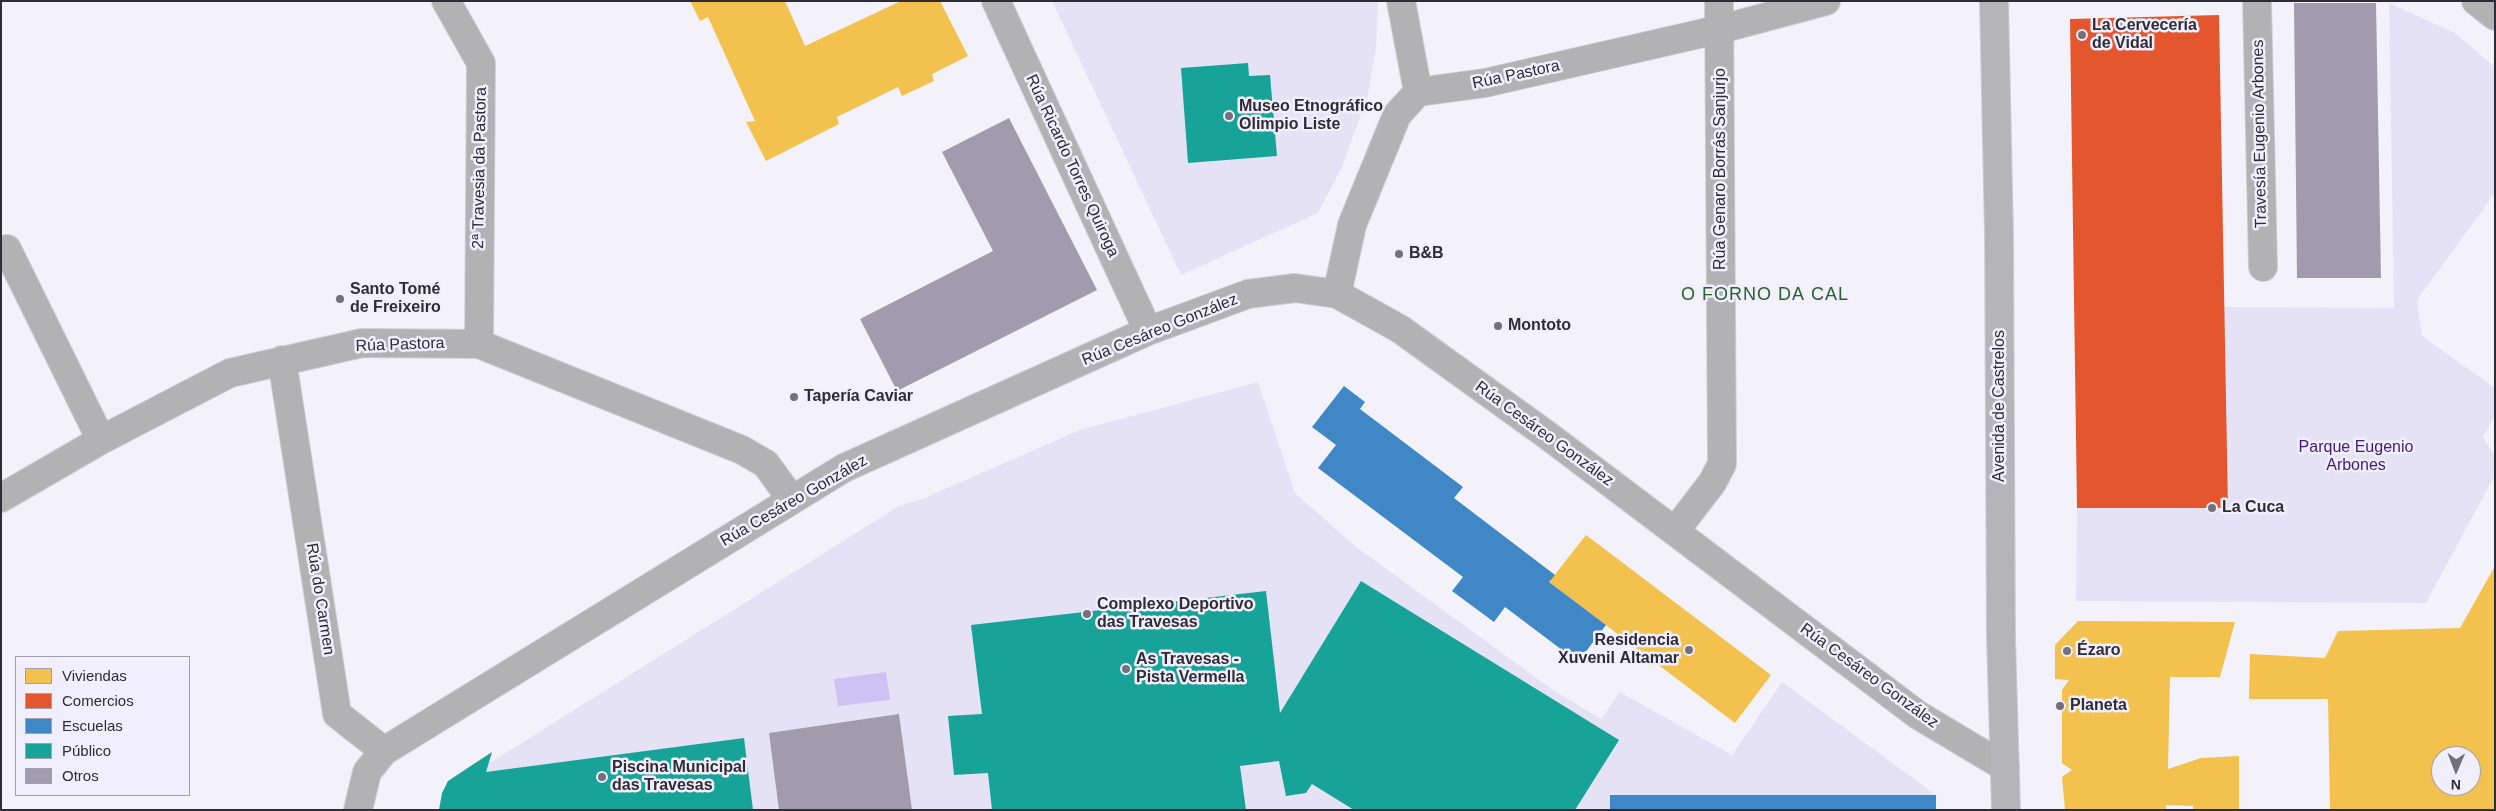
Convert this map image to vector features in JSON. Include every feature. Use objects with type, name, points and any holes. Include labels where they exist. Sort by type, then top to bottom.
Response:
[{"type":"main road","name":"Avenida de Castrelos","points":[[1994,1],[1999,246],[2001,606],[2006,810]]},
{"type":"street","name":"2ª Travesia da Pastora","points":[[446,1],[481,63],[479,344]]},
{"type":"street","name":"Rúa Ricardo Torres Quiroga","points":[[996,1],[1148,331]]},
{"type":"street","points":[[1337,294],[1352,225],[1398,116],[1418,92],[1401,1]]},
{"type":"street","name":"Rúa Genaro Borrás Sanjurjo","points":[[1675,531],[1712,484],[1722,464],[1721,29],[1719,1]]},
{"type":"street","name":"Rúa Pastora","points":[[1418,92],[1485,83],[1721,29],[1826,1]]},
{"type":"street","name":"Travesía Eugenio Arbones","points":[[2257,1],[2262,268]]},
{"type":"street","points":[[2476,1],[2495,16]]},
{"type":"street","points":[[7,249],[101,440]]},
{"type":"street","name":"Rúa Cesáreo González","points":[[384,751],[844,468],[1148,331],[1248,294],[1295,288],[1337,294],[1400,329],[1547,435],[1918,715],[2005,767]]},
{"type":"street","name":"Rúa Pastora","points":[[1,498],[101,440],[230,373],[362,343],[479,344],[742,450],[766,464],[792,500]]},
{"type":"street","name":"Rúa do Carmen","points":[[282,360],[337,714],[384,751]]},
{"type":"street","points":[[358,810],[368,772],[384,751]]},
{"type":"green space","points":[[1052,1],[1378,1],[1376,48],[1368,95],[1342,167],[1318,213],[1181,275]]},
{"type":"green space","name":"Parque Eugenio Arbones","points":[[2389,3],[2455,33],[2495,67],[2495,193],[2417,300],[2422,336],[2495,388],[2495,415],[2483,437],[2495,457],[2495,475],[2426,603],[2076,601],[2077,508],[2228,508],[2224,307],[2394,308]]},
{"type":"green space","name":"Complexo Deportivo das Travesas","points":[[1258,382],[1295,493],[1355,546],[1553,690],[1601,719],[1620,692],[1732,755],[1782,682],[1936,795],[1936,810],[443,810],[442,793],[899,506],[922,499],[1080,430]]},
{"type":"shaded area","points":[[886,672],[890,700],[838,706],[834,679]]},
{"type":"building: Viviendas","points":[[690,1],[785,1],[805,46],[901,1],[940,1],[968,56],[932,74],[934,81],[902,96],[898,87],[837,117],[839,124],[766,161],[746,122],[755,121],[708,17],[700,21]]},
{"type":"building: Viviendas","name":"Residencia Xuvenil Altamar","points":[[1586,535],[1771,675],[1735,723],[1549,582]]},
{"type":"building: Viviendas","points":[[2495,566],[2495,810],[2330,810],[2328,699],[2249,699],[2250,654],[2325,658],[2338,631],[2460,628]]},
{"type":"building: Viviendas","points":[[2078,621],[2235,622],[2220,677],[2170,677],[2168,769],[2201,758],[2239,756],[2239,810],[2193,810],[2193,806],[2166,805],[2166,810],[2065,810],[2062,777],[2072,770],[2062,763],[2062,690],[2069,680],[2055,679],[2055,645]]},
{"type":"building: Comercios","points":[[2219,15],[2228,508],[2077,508],[2070,19]]},
{"type":"building: Escuelas","points":[[1344,386],[1365,402],[1360,409],[1463,487],[1454,498],[1555,575],[1549,582],[1606,625],[1578,662],[1505,607],[1494,622],[1452,591],[1463,577],[1318,468],[1336,445],[1312,427]]},
{"type":"building: Escuelas","points":[[1610,795],[1936,795],[1936,810],[1610,810]]},
{"type":"building: Público","name":"Museo Etnográfico Olimpio Liste","points":[[1248,63],[1249,76],[1270,75],[1277,156],[1188,163],[1181,68]]},
{"type":"building: Público","name":"As Travesas - Pista Vermella","points":[[1361,581],[1619,740],[1575,810],[1354,810],[1312,784],[1306,793],[1286,796],[1279,761],[1240,766],[1246,810],[992,810],[988,773],[954,775],[948,716],[982,714],[971,625],[1266,591],[1280,713]]},
{"type":"building: Público","name":"Piscina Municipal das Travesas","points":[[744,738],[753,810],[439,810],[442,793],[448,781],[492,752],[486,772]]},
{"type":"building: Otros","points":[[2294,3],[2376,3],[2381,278],[2297,278]]},
{"type":"building: Otros","points":[[1009,118],[1097,290],[897,391],[860,319],[993,251],[942,152]]},
{"type":"building: Otros","points":[[899,714],[912,810],[779,810],[769,733]]},
{"type":"place","name":"La Cervecería de Vidal","points":[[2082,35]]},
{"type":"place","name":"Museo Etnográfico Olimpio Liste","points":[[1229,116]]},
{"type":"place","name":"B&B","points":[[1399,254]]},
{"type":"place","name":"Santo Tomé de Freixeiro","points":[[340,299]]},
{"type":"place","name":"Montoto","points":[[1498,326]]},
{"type":"place","name":"Tapería Caviar","points":[[794,397]]},
{"type":"place","name":"La Cuca","points":[[2212,508]]},
{"type":"place","name":"Complexo Deportivo das Travesas","points":[[1087,614]]},
{"type":"place","name":"Residencia Xuvenil Altamar","points":[[1689,650]]},
{"type":"place","name":"Ézaro","points":[[2067,651]]},
{"type":"place","name":"As Travesas - Pista Vermella","points":[[1126,669]]},
{"type":"place","name":"Planeta","points":[[2060,706]]},
{"type":"place","name":"Piscina Municipal das Travesas","points":[[602,777]]},
{"type":"district","name":"O FORNO DA CAL","points":[[1765,295]]}]
